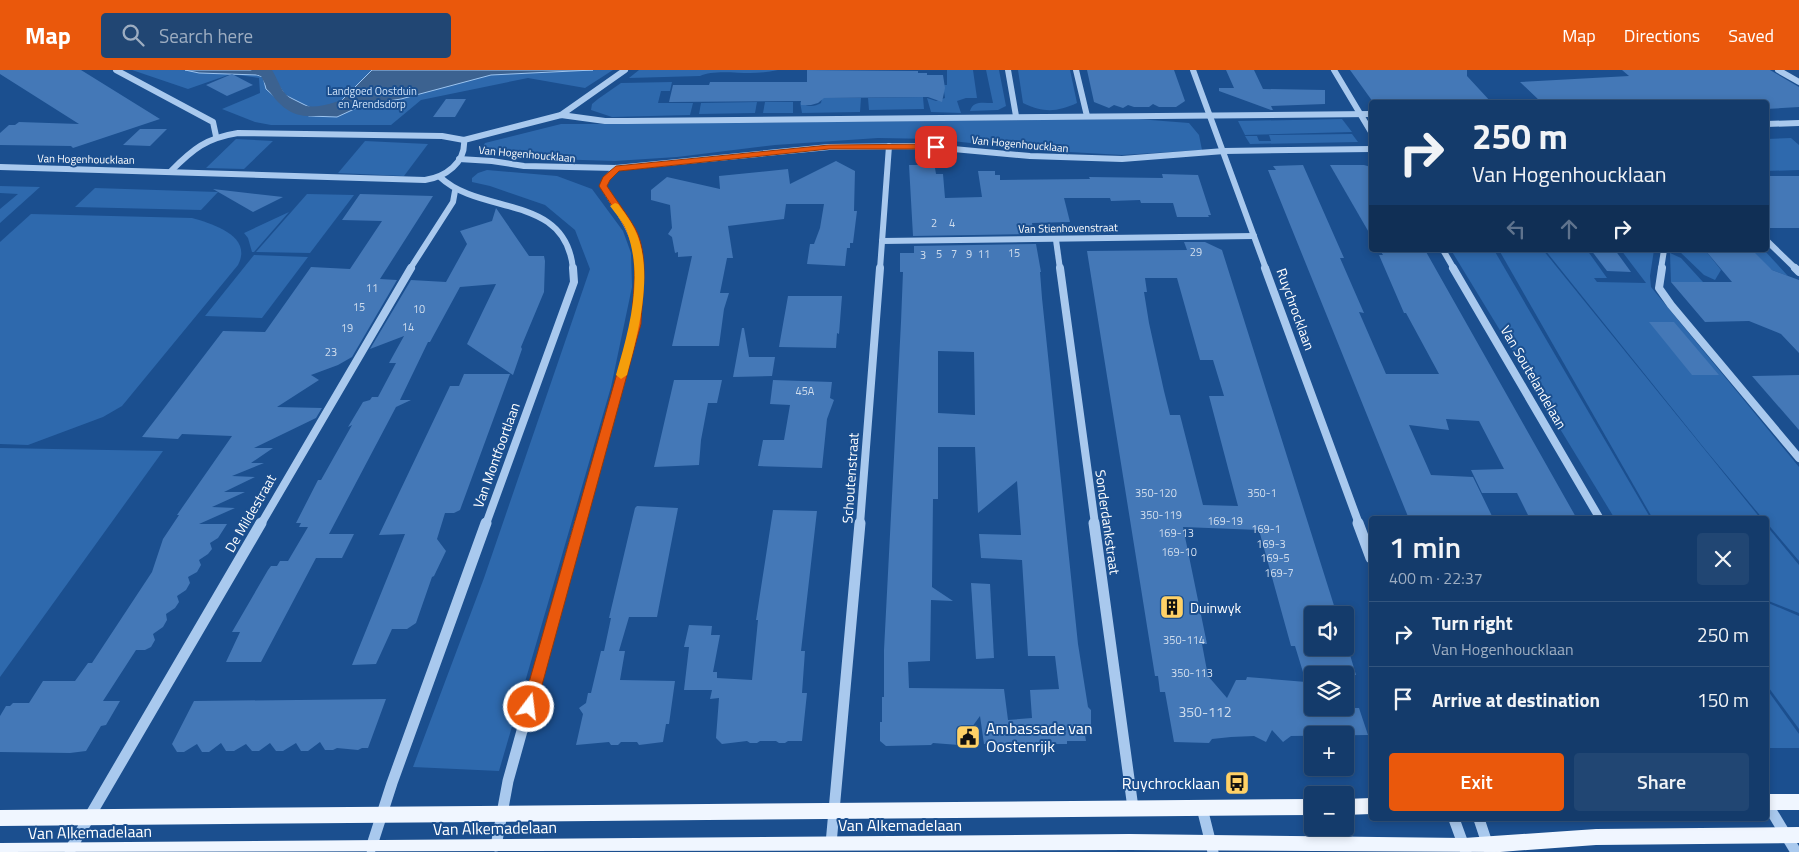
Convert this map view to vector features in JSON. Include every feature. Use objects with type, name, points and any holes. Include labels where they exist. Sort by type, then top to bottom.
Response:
[{"type":"main road","points":[[1769,802],[1799,802]]},
{"type":"main road","points":[[1354,807],[1369,806]]},
{"type":"main road","name":"Van Alkemadelaan","points":[[0,818],[1304,807]]},
{"type":"main road","name":"Van Alkemadelaan","points":[[0,851],[1129,842],[1212,848],[1489,849],[1596,837],[1792,835]]},
{"type":"street","points":[[116,70],[212,122],[216,130],[216,136]]},
{"type":"street","points":[[561,115],[625,70]]},
{"type":"street","points":[[1008,70],[1016,116]]},
{"type":"street","points":[[1076,70],[1087,116]]},
{"type":"street","name":"Ruychrocklaan","points":[[1193,70],[1369,552]]},
{"type":"street","points":[[1334,70],[1369,128]]},
{"type":"street","points":[[1778,70],[1799,82]]},
{"type":"street","name":"Van Hogenhoucklaan","points":[[172,171],[197,146],[216,136],[256,133],[442,136],[464,140],[561,115],[612,121],[1016,116],[1211,117],[1369,114]]},
{"type":"street","points":[[1769,124],[1799,123]]},
{"type":"street","name":"Van Hogenhoucklaan","points":[[0,167],[411,180],[440,177],[453,168],[465,148],[464,140]]},
{"type":"street","name":"Schoutenstraat","points":[[831,844],[860,526],[888,146]]},
{"type":"street","name":"Van Hogenhoucklaan","points":[[458,159],[532,166],[616,168],[829,147],[921,146],[1030,156],[1089,158],[1164,157],[1224,151],[1369,149]]},
{"type":"street","points":[[496,846],[508,781],[636,324],[639,272],[637,251],[631,230],[603,186],[606,179],[616,168]]},
{"type":"street","name":"Van Montfoortlaan","points":[[382,815],[574,282],[571,254],[559,231],[540,217],[521,208],[455,191],[440,177]]},
{"type":"street","name":"De Mildestraat","points":[[70,850],[427,240],[453,202],[455,191]]},
{"type":"street","name":"Van Stienhovenstraat","points":[[882,241],[1254,236]]},
{"type":"street","name":"Sonderdankstraat","points":[[1056,240],[1133,808]]},
{"type":"street","points":[[1769,243],[1799,272]]},
{"type":"street","name":"Van Soutelandelaan","points":[[1444,252],[1598,516]]},
{"type":"street","points":[[1664,252],[1659,288],[1671,305],[1799,458]]},
{"type":"street","points":[[1769,806],[1792,835],[1796,852]]},
{"type":"street","points":[[1202,808],[1212,848]]},
{"type":"street","points":[[371,848],[382,815]]},
{"type":"street","points":[[1455,821],[1465,849]]},
{"type":"street","points":[[1480,821],[1489,849]]},
{"type":"green space","name":"Landgoed Oostduin en Arendsdorp","points":[[132,70],[613,70],[585,88],[528,78],[421,100],[391,125],[271,125],[255,122],[222,109],[260,93],[259,78],[231,74],[188,89]]},
{"type":"green space","points":[[639,70],[778,70],[757,73],[717,72],[700,76],[629,78]]},
{"type":"green space","points":[[947,70],[973,70],[977,98],[966,98],[957,101],[961,113],[931,112],[927,98],[936,101],[945,98],[943,85],[947,85]]},
{"type":"green space","points":[[986,70],[999,70],[1006,106],[998,110],[970,111],[971,107],[976,104],[993,103]]},
{"type":"green space","points":[[1018,70],[1070,70],[1077,103],[1057,110],[1044,110],[1023,103]]},
{"type":"green space","points":[[672,82],[670,91],[661,91],[658,103],[693,103],[690,115],[612,117],[591,110],[592,104],[621,83]]},
{"type":"green space","points":[[923,97],[924,109],[869,110],[868,98]]},
{"type":"green space","points":[[822,98],[861,98],[860,112],[802,113],[800,102],[813,106],[821,103]]},
{"type":"green space","points":[[757,102],[755,113],[699,114],[701,103]]},
{"type":"green space","points":[[765,102],[793,102],[793,113],[763,113]]},
{"type":"green space","points":[[1138,119],[1189,123],[1199,135],[1202,150],[1122,155],[1034,150],[934,139],[878,138],[775,145],[677,157],[615,161],[550,159],[482,148],[485,143],[561,124]]},
{"type":"green space","points":[[1342,119],[1352,132],[1245,135],[1238,121]]},
{"type":"green space","points":[[1352,134],[1358,142],[1250,144],[1245,136],[1257,136],[1259,141],[1271,141],[1269,135]]},
{"type":"green space","points":[[1791,138],[1799,145],[1799,170],[1769,171],[1769,139]]},
{"type":"green space","points":[[236,139],[273,141],[244,169],[206,168]]},
{"type":"green space","points":[[365,141],[428,144],[404,176],[338,173]]},
{"type":"green space","points":[[487,170],[557,176],[592,189],[623,231],[631,253],[632,287],[611,387],[499,771],[413,767],[484,578],[590,269],[575,230],[545,205],[490,186],[472,182],[472,178],[478,173]]},
{"type":"green space","points":[[0,186],[40,187],[0,223],[0,209],[18,194],[0,193]]},
{"type":"green space","points":[[95,188],[218,192],[201,210],[75,207]]},
{"type":"green space","points":[[307,194],[354,195],[310,253],[256,252]]},
{"type":"green space","points":[[289,212],[252,252],[248,238],[244,233]]},
{"type":"green space","points":[[31,214],[192,218],[220,228],[236,239],[240,246],[241,255],[238,265],[122,406],[103,417],[28,445],[0,444],[0,242]]},
{"type":"green space","points":[[1452,252],[1495,252],[1649,516],[1613,516]]},
{"type":"green space","points":[[1500,252],[1545,252],[1759,516],[1651,516]]},
{"type":"green space","points":[[1547,252],[1588,252],[1607,278],[1594,278],[1597,282],[1646,283],[1623,252],[1654,252],[1650,276],[1651,287],[1799,467],[1799,561],[1769,526],[1769,516],[1761,516]]},
{"type":"green space","points":[[1680,252],[1707,252],[1721,270],[1715,280],[1704,275]]},
{"type":"green space","points":[[1743,252],[1766,252],[1788,276],[1772,270]]},
{"type":"green space","points":[[1670,253],[1681,258],[1703,282],[1671,282]]},
{"type":"green space","points":[[254,255],[308,257],[262,318],[205,316]]},
{"type":"green space","points":[[0,448],[163,451],[0,677]]},
{"type":"green space","points":[[1769,529],[1799,565],[1799,613],[1769,601]]},
{"type":"green space","points":[[1769,603],[1799,616],[1799,729],[1769,688]]},
{"type":"green space","points":[[1769,692],[1799,734],[1799,748],[1769,748]]},
{"type":"shaded area","points":[[185,70],[263,70],[271,74],[285,95],[315,110],[323,111],[335,107],[372,70],[593,70],[491,75],[401,99],[363,105],[337,117],[309,116],[284,105],[266,89],[263,77],[257,75],[199,73]]},
{"type":"building","points":[[0,70],[81,70],[160,119],[73,148],[71,146],[0,145],[0,133],[9,125],[15,125],[19,122],[79,124],[0,74]]},
{"type":"building","points":[[807,70],[918,71],[918,73],[927,73],[927,75],[943,75],[945,88],[942,102],[928,97],[824,98],[818,103],[811,105],[801,105],[801,101],[669,102],[673,85],[709,85],[710,82],[807,82]]},
{"type":"building","points":[[1087,70],[1174,70],[1185,101],[1176,107],[1159,107],[1153,104],[1149,107],[1128,105],[1123,108],[1114,105],[1109,108],[1094,102]]},
{"type":"building","points":[[1226,70],[1254,70],[1263,89],[1325,90],[1325,104],[1271,106],[1273,110],[1271,110],[1219,91],[1219,88],[1234,88]]},
{"type":"building","points":[[1350,70],[1467,70],[1467,76],[1489,100],[1372,100]]},
{"type":"building","points":[[1622,70],[1770,70],[1799,87],[1799,107],[1769,109],[1769,100],[1539,100],[1520,82],[1629,76]]},
{"type":"building","points":[[232,74],[253,85],[227,96],[206,85]]},
{"type":"building","points":[[446,99],[466,99],[455,117],[433,117]]},
{"type":"building","points":[[140,129],[167,129],[150,146],[123,145]]},
{"type":"building","points":[[836,161],[855,171],[854,211],[857,211],[853,243],[850,243],[850,248],[847,248],[845,266],[807,264],[810,244],[814,244],[820,228],[824,204],[786,204],[784,219],[728,226],[733,258],[727,258],[720,293],[729,293],[724,309],[719,346],[672,346],[692,256],[678,257],[678,252],[675,253],[672,237],[668,234],[672,228],[670,205],[651,200],[651,190],[667,177],[720,189],[719,176],[788,169],[790,184]]},
{"type":"building","points":[[909,165],[932,165],[932,168],[935,168],[936,174],[943,174],[945,198],[982,197],[978,171],[995,171],[995,175],[1000,175],[1000,180],[1090,179],[1089,177],[1163,178],[1162,174],[1198,175],[1211,215],[1208,215],[1209,217],[1177,217],[1173,203],[1141,203],[1140,200],[1111,201],[1110,198],[1064,198],[1070,222],[1032,223],[1034,234],[913,236]]},
{"type":"building","points":[[1303,165],[1344,258],[1340,258],[1364,313],[1359,312],[1386,374],[1439,374],[1406,313],[1404,313],[1379,255],[1383,255],[1381,252],[1426,252],[1575,516],[1528,516],[1517,493],[1482,493],[1471,470],[1504,469],[1479,421],[1446,419],[1449,430],[1409,425],[1431,475],[1473,477],[1492,516],[1408,516],[1268,170],[1276,170],[1273,166]]},
{"type":"building","points":[[1330,165],[1369,166],[1369,233]]},
{"type":"building","points":[[1769,176],[1799,176],[1799,228],[1769,228]]},
{"type":"building","points":[[213,189],[283,197],[253,212]]},
{"type":"building","points":[[360,194],[433,196],[380,279],[397,280],[352,357],[338,365],[311,375],[319,380],[277,407],[322,408],[316,418],[254,448],[273,448],[251,463],[264,463],[232,476],[255,477],[224,492],[245,492],[212,507],[235,508],[199,524],[227,524],[218,538],[210,543],[212,549],[199,560],[201,565],[197,572],[188,577],[190,583],[186,590],[177,596],[179,602],[175,608],[166,614],[167,620],[163,627],[153,634],[155,640],[151,647],[145,650],[136,650],[103,701],[120,701],[106,725],[101,726],[86,751],[70,753],[0,752],[0,716],[6,706],[10,706],[13,703],[29,703],[43,681],[75,681],[88,663],[92,663],[152,572],[163,539],[179,515],[177,515],[232,436],[182,434],[178,439],[142,437],[223,331],[265,332],[311,267],[350,269],[382,221],[342,220]]},
{"type":"building","points":[[496,208],[529,256],[544,256],[545,261],[544,292],[521,347],[522,349],[513,375],[467,344],[496,284],[460,287],[430,342],[428,342],[400,400],[411,400],[396,407],[329,534],[354,534],[342,558],[316,558],[261,662],[226,662],[240,632],[232,632],[268,570],[271,566],[277,566],[280,561],[288,561],[308,527],[299,527],[301,523],[296,523],[318,480],[321,480],[352,425],[348,427],[363,402],[370,400],[372,397],[378,397],[396,363],[389,363],[404,336],[370,349],[411,280],[446,282],[467,244],[460,231],[492,221]]},
{"type":"building","points":[[1184,242],[1205,242],[1222,250],[1334,606],[1304,606],[1304,656],[1350,656],[1353,666],[1304,666],[1304,675],[1295,646],[1291,646],[1259,530],[1183,527],[1207,644],[1202,644],[1208,676],[1227,698],[1236,680],[1246,680],[1247,677],[1304,682],[1304,716],[1354,716],[1354,708],[1359,708],[1368,735],[1354,735],[1354,726],[1304,726],[1304,736],[1291,736],[1283,742],[1272,730],[1266,742],[1254,736],[1212,739],[1209,743],[1174,742],[1165,692],[1160,692],[1158,676],[1155,676],[1087,251],[1187,250]],"holes":[[[1145,278],[1177,278],[1200,360],[1213,360],[1224,396],[1209,396],[1238,506],[1203,505],[1180,415],[1170,415],[1149,323],[1144,292],[1147,292]]]},
{"type":"building","points":[[1036,244],[1041,272],[1042,298],[1078,644],[1088,707],[1091,710],[1091,729],[1084,729],[1086,741],[1067,741],[1067,744],[984,744],[980,716],[959,745],[933,743],[931,745],[886,746],[880,741],[882,697],[884,697],[884,650],[901,322],[903,272],[900,272],[900,253],[914,253],[914,246]],"holes":[[[938,351],[974,352],[975,415],[938,413]],[[938,447],[975,447],[978,513],[1017,481],[1021,535],[979,534],[981,558],[1022,560],[1028,656],[1055,656],[1059,689],[1030,690],[1032,718],[1008,720],[1004,689],[909,688],[908,662],[930,661],[931,600],[953,601],[932,587],[933,499],[938,499]]]},
{"type":"building","points":[[1593,252],[1616,252],[1631,272],[1607,271]]},
{"type":"building","points":[[1707,252],[1754,252],[1772,270],[1799,280],[1799,353],[1781,334],[1749,321],[1705,322],[1671,282],[1732,282]]},
{"type":"building","points":[[788,296],[842,296],[836,348],[779,347]]},
{"type":"building","points":[[1649,322],[1674,322],[1719,375],[1692,375]]},
{"type":"building","points":[[742,328],[744,328],[749,357],[775,357],[772,376],[733,377]]},
{"type":"building","points":[[464,374],[510,374],[460,510],[454,513],[445,513],[437,539],[446,551],[432,577],[416,623],[407,629],[392,629],[376,664],[352,665],[405,534],[379,535],[450,386],[459,386]]},
{"type":"building","points":[[1799,375],[1799,430],[1752,376]]},
{"type":"building","points":[[674,380],[722,380],[717,403],[708,403],[701,440],[699,465],[654,467]]},
{"type":"building","points":[[773,380],[832,382],[830,398],[834,400],[827,419],[822,468],[758,466],[763,440],[784,440],[790,405],[770,404]]},
{"type":"building","points":[[637,506],[678,508],[657,617],[629,617],[619,651],[625,651],[620,680],[675,681],[669,724],[666,724],[663,742],[639,745],[637,742],[621,742],[618,745],[611,745],[609,742],[576,745],[583,714],[579,708],[586,703],[588,693],[591,693],[601,651],[604,651],[611,618],[609,618]]},
{"type":"building","points":[[773,510],[817,511],[801,651],[805,651],[802,693],[807,693],[802,741],[779,743],[776,741],[760,741],[750,743],[747,741],[722,744],[716,738],[719,698],[710,699],[712,690],[684,690],[689,647],[684,647],[689,625],[712,626],[711,635],[720,635],[713,672],[717,672],[717,678],[752,680],[758,620],[756,620]]},
{"type":"building","points":[[971,583],[990,584],[994,658],[976,659]]},
{"type":"building","points":[[386,699],[368,748],[358,750],[337,748],[325,750],[320,742],[308,751],[301,751],[296,743],[283,751],[276,751],[270,743],[259,751],[252,751],[246,744],[234,751],[226,751],[221,743],[209,752],[202,752],[197,744],[184,752],[177,752],[172,744],[194,701]]},
{"type":"waterway","points":[[258,70],[267,73],[277,93],[296,110],[326,111],[358,100]]},
{"type":"slow traffic","points":[[615,206],[631,230],[637,251],[639,272],[636,324],[621,375]]},
{"type":"place","name":"Duinwyk","points":[[1172,607]]},
{"type":"place","name":"Ambassade van Oostenrijk","points":[[968,737]]},
{"type":"place","name":"Ruychrocklaan","points":[[1237,783]]},
{"type":"route","points":[[529,707],[636,324],[639,272],[637,251],[631,230],[603,186],[606,179],[616,168],[727,158],[779,151],[829,147],[936,147]]}]
